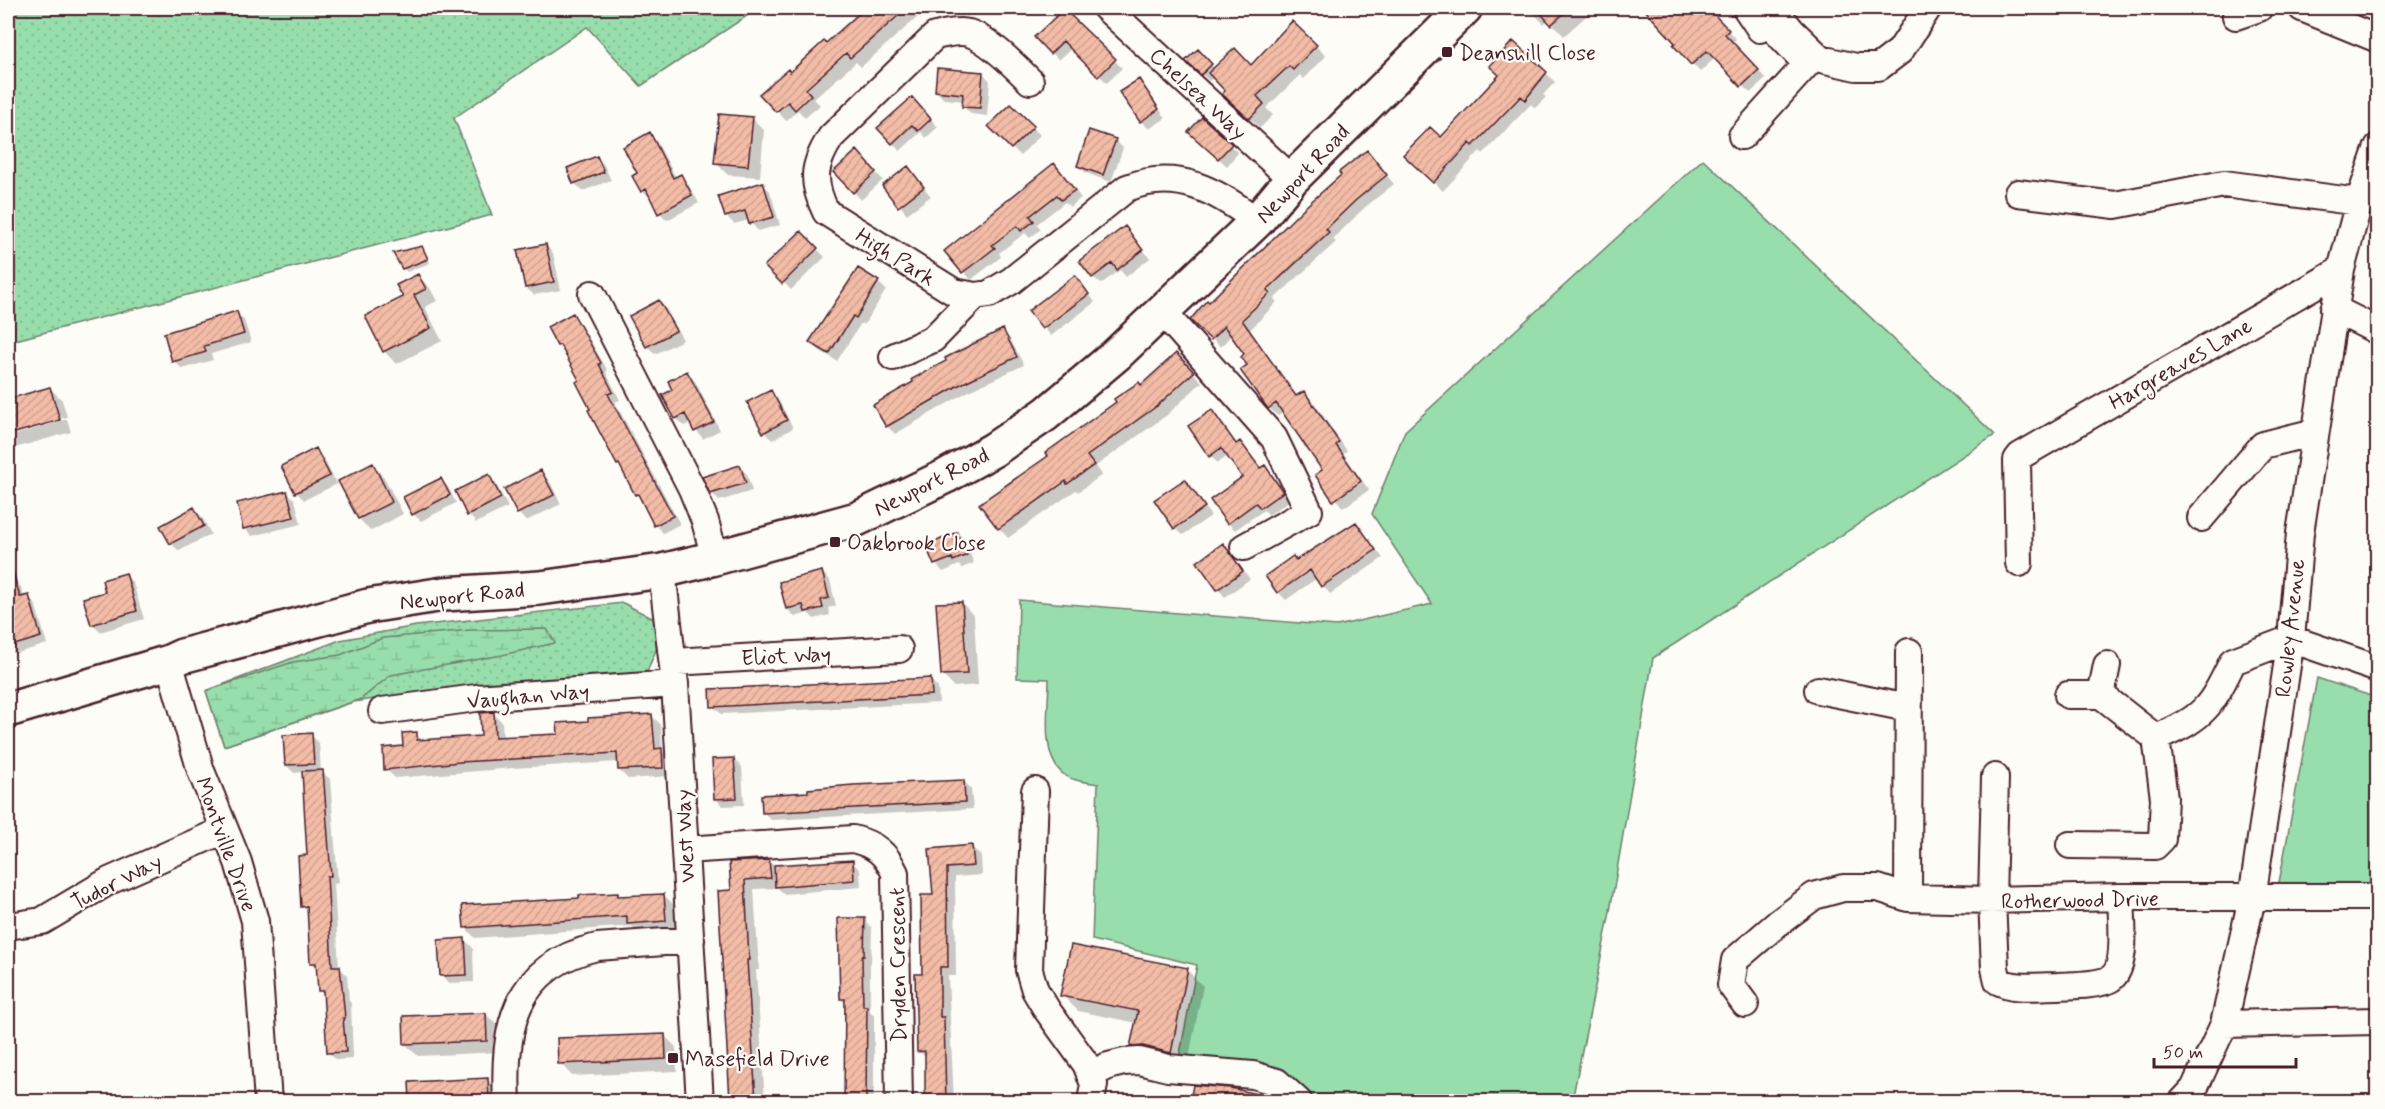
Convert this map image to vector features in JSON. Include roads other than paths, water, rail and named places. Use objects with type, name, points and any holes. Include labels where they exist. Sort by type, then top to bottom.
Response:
[{"type":"highway","name":"Newport Road","points":[[8,710],[169,662],[182,656],[368,606],[444,594],[540,588],[662,571],[857,519],[946,476],[993,450],[1046,414],[1116,355],[1257,221],[1292,178],[1465,8]]},
{"type":"street","name":"Chelsea Way","points":[[1106,8],[1292,178]]},
{"type":"street","points":[[1761,14],[1792,31],[1821,59],[1856,67],[1879,67],[1900,51],[1928,8]]},
{"type":"street","points":[[2302,8],[2378,39]]},
{"type":"street","points":[[1742,136],[1807,64],[1761,14]]},
{"type":"street","name":"High Park","points":[[975,296],[954,292],[826,212],[818,197],[815,183],[816,167],[820,154],[831,136],[935,36],[952,32],[969,33],[1002,53],[1030,81]]},
{"type":"street","name":"Rowley Avenue","points":[[2182,1101],[2194,1089],[2224,1024],[2252,898],[2290,639],[2300,533],[2334,309],[2341,270],[2359,202],[2378,147]]},
{"type":"street","points":[[893,357],[933,339],[975,296],[989,294],[1011,281],[1127,188],[1143,182],[1160,179],[1206,189],[1232,202],[1257,221]]},
{"type":"street","points":[[2018,193],[2115,205],[2224,184],[2359,202]]},
{"type":"street","name":"Hargreaves Lane","points":[[2019,563],[2017,460],[2020,456],[2341,270]]},
{"type":"street","points":[[592,294],[692,489],[705,521],[715,558]]},
{"type":"street","points":[[2334,309],[2378,331]]},
{"type":"street","points":[[1162,312],[1274,438],[1309,511],[1244,547]]},
{"type":"street","points":[[2201,518],[2264,446],[2315,432]]},
{"type":"street","name":"West Way","points":[[662,571],[674,673],[700,1101]]},
{"type":"street","points":[[2156,738],[2185,726],[2204,712],[2215,699],[2233,661],[2290,639],[2378,669]]},
{"type":"street","name":"Eliot Way","points":[[674,673],[898,649]]},
{"type":"street","points":[[1908,898],[1909,652]]},
{"type":"street","name":"Montville Drive","points":[[169,662],[201,771],[238,862],[255,921],[268,1101]]},
{"type":"street","points":[[2101,695],[2107,665]]},
{"type":"street","name":"Vaughan Way","points":[[382,711],[674,673]]},
{"type":"street","points":[[1818,690],[1908,708]]},
{"type":"street","points":[[2068,695],[2101,695],[2156,738],[2164,798],[2162,839],[2155,846],[2070,845]]},
{"type":"street","points":[[1995,777],[1992,900],[1995,968],[1998,981],[2010,987],[2087,985],[2110,979],[2119,968],[2122,948],[2121,897]]},
{"type":"street","points":[[1035,791],[1029,970],[1035,990],[1086,1064],[1094,1084],[1091,1101]]},
{"type":"street","name":"Tudor Way","points":[[8,926],[42,921],[109,881],[224,830]]},
{"type":"street","name":"Dryden Crescent","points":[[686,850],[853,839],[880,850],[888,859],[895,873],[899,1101]]},
{"type":"street","name":"Rotherwood Drive","points":[[1744,1004],[1731,985],[1735,960],[1814,896],[1843,888],[1878,888],[1908,898],[1992,900],[2121,897],[2378,897]]},
{"type":"street","points":[[507,1101],[506,1071],[510,1028],[526,992],[551,965],[583,950],[597,947],[691,940]]},
{"type":"street","points":[[2224,1024],[2378,1021]]},
{"type":"street","points":[[1090,1075],[1108,1066],[1138,1061],[1175,1069],[1253,1075],[1277,1082],[1299,1101]]},
{"type":"place","name":"Deanshill Close","points":[[1447,52]]},
{"type":"place","name":"Oakbrook Close","points":[[835,542]]},
{"type":"place","name":"Masefield Drive","points":[[673,1058]]}]
